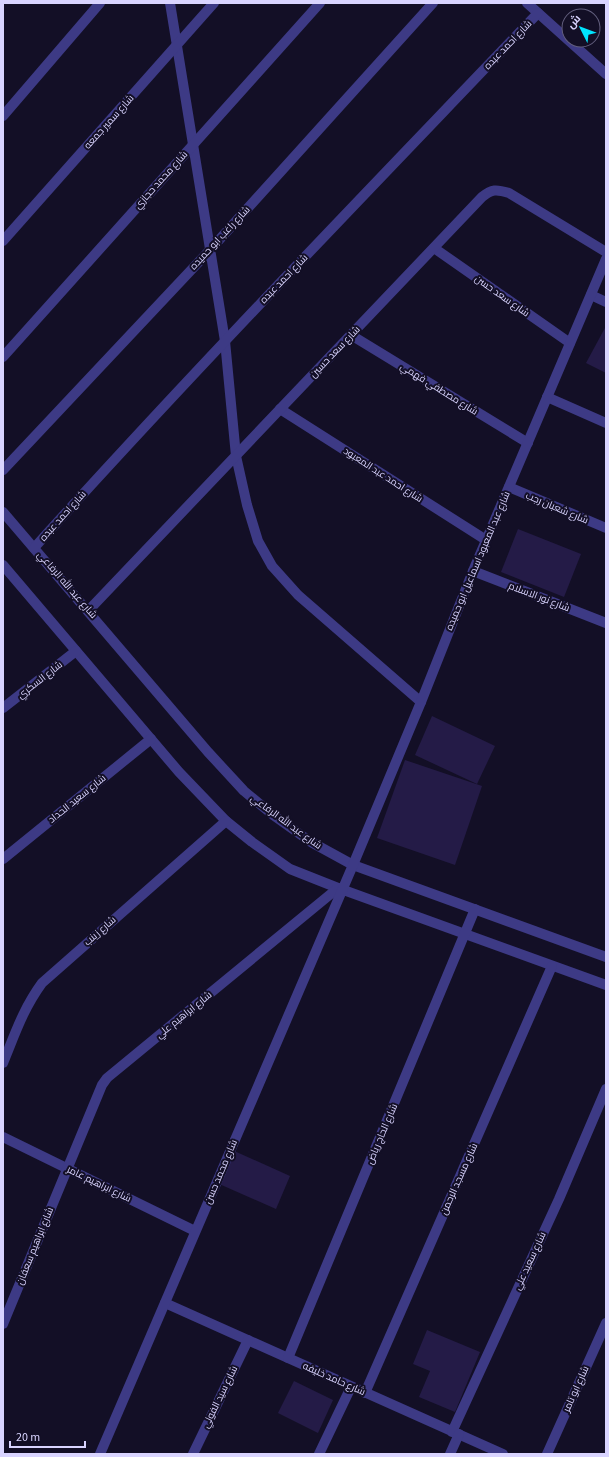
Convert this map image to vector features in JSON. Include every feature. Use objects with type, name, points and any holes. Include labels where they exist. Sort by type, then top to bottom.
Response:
[{"type":"street","points":[[3,116],[100,3]]},
{"type":"street","points":[[170,3],[225,341],[236,456],[246,505],[258,541],[272,566],[298,595],[421,702]]},
{"type":"street","name":"شارع سمير جمعه","points":[[3,241],[214,3]]},
{"type":"street","name":"شارع محمد حجازي","points":[[3,357],[192,144],[320,3]]},
{"type":"street","name":"شارع راغب ابو حميده","points":[[3,470],[210,250],[433,3]]},
{"type":"street","points":[[527,3],[606,74]]},
{"type":"street","name":"شارع احمد عبده","points":[[34,548],[126,446],[538,13]]},
{"type":"street","name":"شارع سعد حسين","points":[[88,610],[482,197],[490,191],[499,190],[509,193],[606,252]]},
{"type":"street","name":"شارع سعد حسن","points":[[434,248],[570,343]]},
{"type":"street","name":"شارع عبد المعبود اسماعيل ابو حميده","points":[[353,865],[421,702],[473,571],[606,259]]},
{"type":"street","points":[[591,295],[606,302]]},
{"type":"street","name":"شارع مصطفي فهمي","points":[[351,335],[528,443]]},
{"type":"street","points":[[547,397],[606,423]]},
{"type":"street","name":"شارع احمد عبد المعبود","points":[[280,409],[486,540]]},
{"type":"street","name":"شارع شعبان رجب","points":[[509,487],[606,528]]},
{"type":"street","name":"شارع عبد الله الرفاعي","points":[[3,512],[208,752],[244,791],[273,815],[311,842],[353,865],[606,957]]},
{"type":"street","points":[[3,565],[179,772],[226,821],[290,869],[340,889],[606,985]]},
{"type":"street","name":"شارع نور الاسلام","points":[[473,571],[606,623]]},
{"type":"street","name":"شارع السكري","points":[[3,708],[76,651]]},
{"type":"street","name":"شارع سعيد الحداد","points":[[3,859],[151,739]]},
{"type":"street","name":"شارع زينب","points":[[3,1063],[23,1013],[42,983],[226,821]]},
{"type":"street","name":"شارع محمد حسن","points":[[100,1454],[340,889],[353,865]]},
{"type":"street","name":"شارع ابراهيم علي","points":[[67,1169],[102,1084],[107,1078],[340,889]]},
{"type":"street","name":"شارع الحاج رياض","points":[[288,1358],[475,910]]},
{"type":"street","name":"شارع مسجد الرحمن","points":[[365,1393],[552,966]]},
{"type":"street","name":"شارع سعيد علي","points":[[450,1454],[456,1433],[606,1089]]},
{"type":"street","name":"شارع ابراهيم عامر","points":[[3,1137],[195,1231]]},
{"type":"street","name":"شارع ابراهيم سعفان","points":[[3,1324],[67,1169]]},
{"type":"street","name":"شارع حامد خليفه","points":[[165,1303],[503,1454]]},
{"type":"street","name":"شارع ابو تامر","points":[[547,1454],[606,1323]]},
{"type":"street","name":"شارع سيد الفولي","points":[[193,1454],[248,1340]]},
{"type":"street","points":[[319,1454],[351,1387]]},
{"type":"building","points":[[606,326],[606,373],[586,363]]},
{"type":"building","points":[[518,529],[581,554],[564,597],[501,572]]},
{"type":"building","points":[[432,716],[495,746],[477,784],[415,755]]},
{"type":"building","points":[[405,760],[482,786],[455,865],[377,838]]},
{"type":"building","points":[[232,1150],[290,1176],[276,1209],[217,1183]]},
{"type":"building","points":[[427,1330],[480,1352],[455,1412],[419,1397],[430,1371],[413,1364]]},
{"type":"building","points":[[294,1381],[333,1400],[318,1433],[278,1413]]}]
